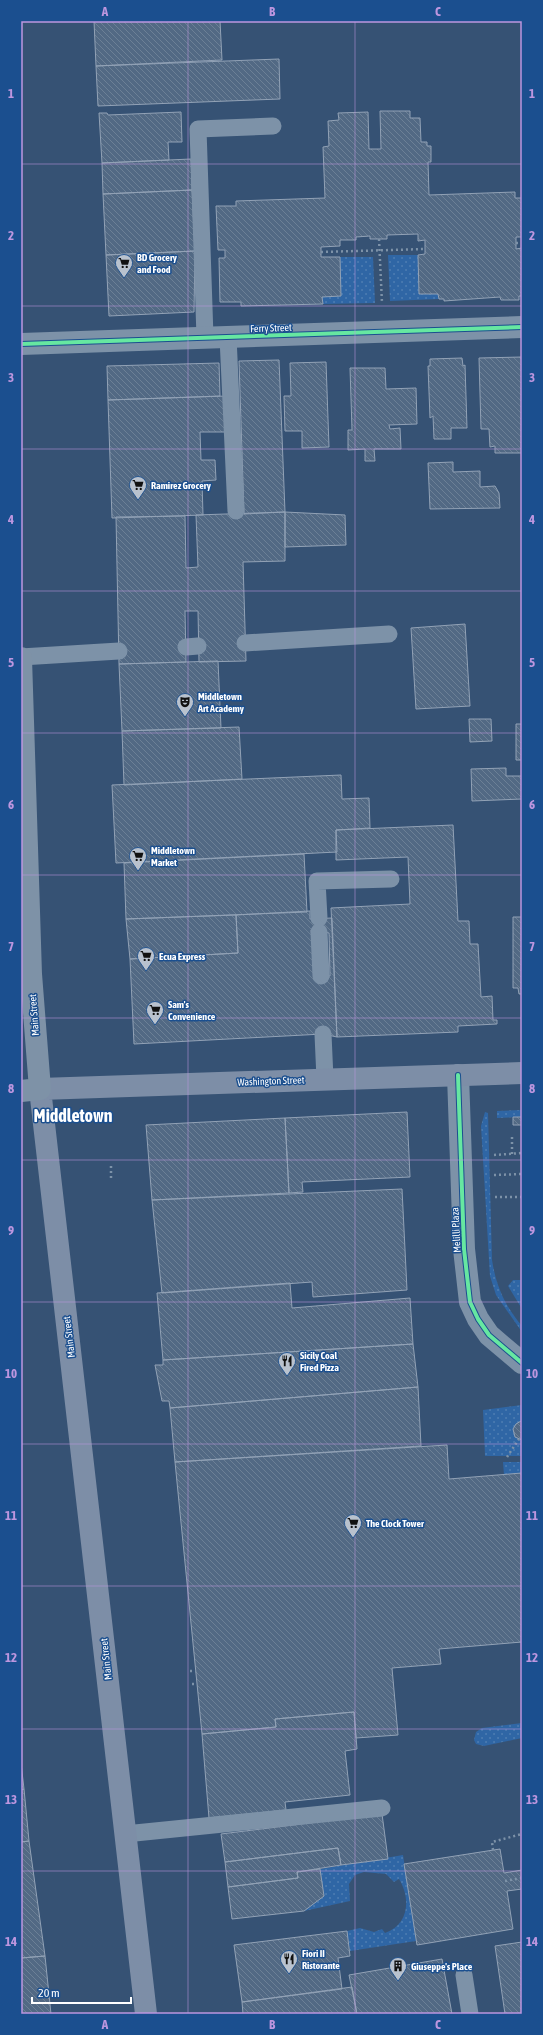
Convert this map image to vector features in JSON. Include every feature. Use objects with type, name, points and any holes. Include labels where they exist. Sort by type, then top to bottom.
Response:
[{"type":"highway","name":"Main Street","points":[[21,658],[31,974],[31,1090]]},
{"type":"main road","name":"Washington Street","points":[[31,1090],[522,1072]]},
{"type":"main road","name":"Main Street","points":[[31,1090],[126,1834],[146,2014]]},
{"type":"street","name":"Ferry Street","points":[[21,344],[522,327]]},
{"type":"street","name":"Melilli Plaza","points":[[458,1075],[464,1249],[470,1302],[478,1319],[489,1335],[522,1363]]},
{"type":"lane","points":[[205,337],[198,129],[273,126]]},
{"type":"lane","points":[[228,337],[236,511]]},
{"type":"lane","points":[[245,643],[389,634]]},
{"type":"lane","points":[[21,658],[119,651]]},
{"type":"lane","points":[[321,976],[317,882],[391,879]]},
{"type":"lane","points":[[323,1034],[325,1079]]},
{"type":"lane","points":[[126,1834],[382,1808]]},
{"type":"lane","points":[[464,1975],[470,2014]]},
{"type":"path","points":[[379,239],[382,308]]},
{"type":"path","points":[[516,243],[522,243]]},
{"type":"path","points":[[321,252],[425,249]]},
{"type":"path","points":[[512,1137],[512,1154]]},
{"type":"path","points":[[494,1155],[522,1153]]},
{"type":"path","points":[[111,1166],[111,1178]]},
{"type":"path","points":[[494,1175],[522,1174]]},
{"type":"path","points":[[495,1197],[522,1197]]},
{"type":"path","points":[[507,1457],[519,1439]]},
{"type":"path","points":[[190,1671],[196,1671]]},
{"type":"path","points":[[192,1684],[197,1684]]},
{"type":"path","points":[[493,1850],[492,1842],[522,1834]]},
{"type":"path","points":[[505,1881],[522,1878]]},
{"type":"shaded area","points":[[388,255],[418,255],[419,294],[438,294],[439,299],[390,301]]},
{"type":"shaded area","points":[[340,257],[373,257],[375,303],[323,304],[322,297]]},
{"type":"shaded area","points":[[522,1110],[522,1117],[497,1118],[497,1111]]},
{"type":"shaded area","points":[[485,1112],[488,1113],[492,1260],[502,1295],[522,1326],[522,1332],[496,1295],[490,1276],[481,1126]]},
{"type":"shaded area","points":[[513,1280],[522,1280],[522,1309],[508,1286]]},
{"type":"shaded area","points":[[522,1405],[522,1456],[485,1456],[483,1410]]},
{"type":"shaded area","points":[[503,1462],[522,1462],[522,1473],[504,1475]]},
{"type":"shaded area","points":[[522,1723],[522,1738],[484,1746],[476,1744],[474,1740],[476,1732],[482,1728]]},
{"type":"shaded area","points":[[403,1855],[416,1941],[350,1951],[347,1931],[360,1928],[374,1932],[382,1929],[385,1933],[399,1924],[403,1917],[406,1910],[406,1902],[403,1886],[399,1879],[394,1882],[386,1874],[364,1872],[355,1875],[349,1884],[350,1901],[304,1911],[324,1896],[320,1869]]},
{"type":"building","points":[[94,21],[220,21],[222,60],[96,66]]},
{"type":"building","points":[[279,59],[280,99],[98,106],[96,66]]},
{"type":"building","points":[[380,111],[410,111],[410,118],[420,118],[421,142],[427,142],[427,146],[431,146],[431,162],[428,162],[429,195],[515,192],[515,198],[522,198],[522,237],[516,237],[516,249],[522,248],[522,296],[519,296],[519,300],[501,300],[500,297],[444,301],[444,299],[439,299],[438,294],[419,294],[418,255],[425,254],[425,240],[418,241],[418,234],[387,235],[387,239],[370,239],[370,236],[356,237],[356,240],[340,240],[340,246],[321,247],[321,257],[340,257],[341,296],[322,297],[323,304],[241,306],[241,302],[220,302],[219,258],[225,258],[225,250],[218,250],[216,206],[236,206],[236,201],[325,198],[323,147],[329,146],[328,121],[339,120],[338,113],[368,112],[369,149],[381,149]]},
{"type":"building","points":[[181,112],[182,142],[168,142],[169,160],[102,163],[99,113],[107,113],[108,115]]},
{"type":"building","points":[[191,159],[192,190],[103,194],[102,163]]},
{"type":"building","points":[[192,190],[195,251],[106,255],[103,194]]},
{"type":"building","points":[[195,251],[194,312],[109,316],[106,255]]},
{"type":"building","points":[[522,357],[522,453],[495,453],[495,446],[490,447],[489,429],[481,429],[479,358]]},
{"type":"building","points":[[462,358],[463,366],[465,365],[467,428],[451,428],[451,439],[434,439],[433,416],[430,418],[428,366],[430,366],[430,359]]},
{"type":"building","points":[[279,360],[285,512],[244,514],[239,361]]},
{"type":"building","points":[[326,362],[329,447],[302,448],[302,431],[285,431],[284,396],[291,396],[290,363]]},
{"type":"building","points":[[219,363],[220,396],[108,400],[107,366]]},
{"type":"building","points":[[350,368],[385,368],[386,389],[416,388],[417,424],[389,425],[390,429],[400,428],[401,449],[374,449],[375,461],[365,461],[365,449],[348,450],[348,430],[352,430]]},
{"type":"building","points":[[227,396],[228,432],[200,432],[201,460],[215,460],[216,480],[202,481],[203,515],[112,518],[108,400]]},
{"type":"building","points":[[453,462],[453,472],[480,471],[480,487],[495,486],[499,493],[500,508],[430,509],[428,463]]},
{"type":"building","points":[[285,512],[285,561],[243,562],[246,661],[199,662],[198,611],[185,611],[186,662],[119,664],[116,517],[185,516],[186,568],[198,567],[196,515]]},
{"type":"building","points":[[285,512],[345,515],[346,545],[285,547]]},
{"type":"building","points":[[465,624],[470,706],[416,709],[411,628]]},
{"type":"building","points":[[218,661],[221,728],[122,731],[119,664]]},
{"type":"building","points":[[469,719],[491,719],[492,741],[470,742]]},
{"type":"building","points":[[516,724],[522,724],[522,760],[516,760]]},
{"type":"building","points":[[239,727],[242,779],[124,785],[122,731]]},
{"type":"building","points":[[506,768],[506,776],[522,776],[522,799],[472,801],[471,769]]},
{"type":"building","points":[[341,775],[342,799],[369,798],[370,828],[336,830],[337,852],[116,863],[112,785]]},
{"type":"building","points":[[453,825],[458,921],[469,921],[470,944],[478,944],[481,997],[492,996],[493,1020],[497,1020],[497,1024],[458,1026],[458,1032],[337,1037],[331,908],[410,904],[408,857],[336,860],[336,830]]},
{"type":"building","points":[[304,854],[307,912],[126,919],[124,863]]},
{"type":"building","points":[[310,911],[310,919],[332,918],[337,1037],[323,1034],[134,1044],[130,959],[238,953],[236,915]],"holes":[[[311,930],[329,933],[330,976],[316,976]]]},
{"type":"building","points":[[236,915],[238,953],[130,959],[126,919]]},
{"type":"building","points":[[513,917],[522,917],[522,994],[519,994],[518,988],[513,988]]},
{"type":"building","points":[[407,1112],[410,1177],[302,1182],[303,1192],[289,1193],[285,1118]]},
{"type":"building","points":[[513,1117],[522,1117],[522,1125],[513,1125]]},
{"type":"building","points":[[285,1118],[289,1193],[152,1200],[146,1125]]},
{"type":"building","points":[[402,1189],[407,1290],[313,1297],[312,1282],[162,1293],[152,1200]]},
{"type":"building","points":[[290,1283],[292,1308],[410,1298],[413,1344],[163,1360],[157,1293]]},
{"type":"building","name":"Sicily Coal Fired Pizza","points":[[413,1344],[418,1387],[170,1408],[169,1401],[162,1401],[155,1365],[163,1365],[163,1360]]},
{"type":"building","points":[[418,1387],[421,1446],[175,1462],[170,1408]]},
{"type":"building","points":[[521,1421],[522,1440],[515,1437],[513,1429],[516,1424]]},
{"type":"building","name":"The Clock Tower","points":[[447,1445],[449,1479],[522,1473],[522,1642],[439,1649],[441,1664],[392,1668],[398,1735],[356,1738],[354,1712],[275,1719],[276,1727],[202,1734],[175,1462]]},
{"type":"building","points":[[354,1712],[357,1749],[345,1751],[350,1795],[285,1802],[286,1810],[209,1818],[202,1734],[276,1727],[275,1719]]},
{"type":"building","points":[[21,1763],[24,1789],[21,1790]]},
{"type":"building","points":[[24,1789],[29,1841],[21,1842],[21,1790]]},
{"type":"building","points":[[382,1814],[388,1859],[341,1865],[338,1848],[225,1862],[221,1834]]},
{"type":"building","points":[[29,1841],[45,1956],[21,1958],[21,1842]]},
{"type":"building","points":[[338,1848],[341,1865],[297,1872],[298,1878],[228,1887],[225,1862]]},
{"type":"building","points":[[500,1849],[504,1873],[522,1870],[522,1889],[507,1891],[513,1929],[417,1945],[404,1864]]},
{"type":"building","points":[[320,1869],[324,1896],[304,1911],[232,1919],[228,1887],[298,1878],[297,1872]]},
{"type":"building","name":"Fiori II Ristorante","points":[[347,1931],[350,1956],[338,1958],[342,1989],[242,2002],[234,1945]]},
{"type":"building","points":[[522,1942],[522,2014],[505,2014],[495,1946]]},
{"type":"building","points":[[45,1956],[51,2014],[21,2014],[21,1958]]},
{"type":"building","name":"Giuseppe's Place","points":[[442,1959],[452,2014],[357,2014],[349,1975]]},
{"type":"building","points":[[352,1987],[357,2014],[243,2014],[242,2002]]},
{"type":"cycle path","points":[[21,344],[522,327]]},
{"type":"cycle path","points":[[458,1075],[464,1249],[470,1302],[478,1319],[489,1335],[522,1363]]},
{"type":"place","name":"BD Grocery and Food","points":[[124,278]]},
{"type":"place","name":"Ramirez Grocery","points":[[138,500]]},
{"type":"place","name":"Middletown Art Academy","points":[[185,717]]},
{"type":"place","name":"Middletown Market","points":[[138,871]]},
{"type":"place","name":"Ecua Express","points":[[146,971]]},
{"type":"place","name":"Sam's Convenience","points":[[155,1025]]},
{"type":"place","name":"Sicily Coal Fired Pizza","points":[[287,1376]]},
{"type":"place","name":"The Clock Tower","points":[[353,1538]]},
{"type":"place","name":"Fiori II Ristorante","points":[[289,1974]]},
{"type":"place","name":"Giuseppe's Place","points":[[398,1981]]},
{"type":"district","name":"Middletown","points":[[73,1115]]}]
